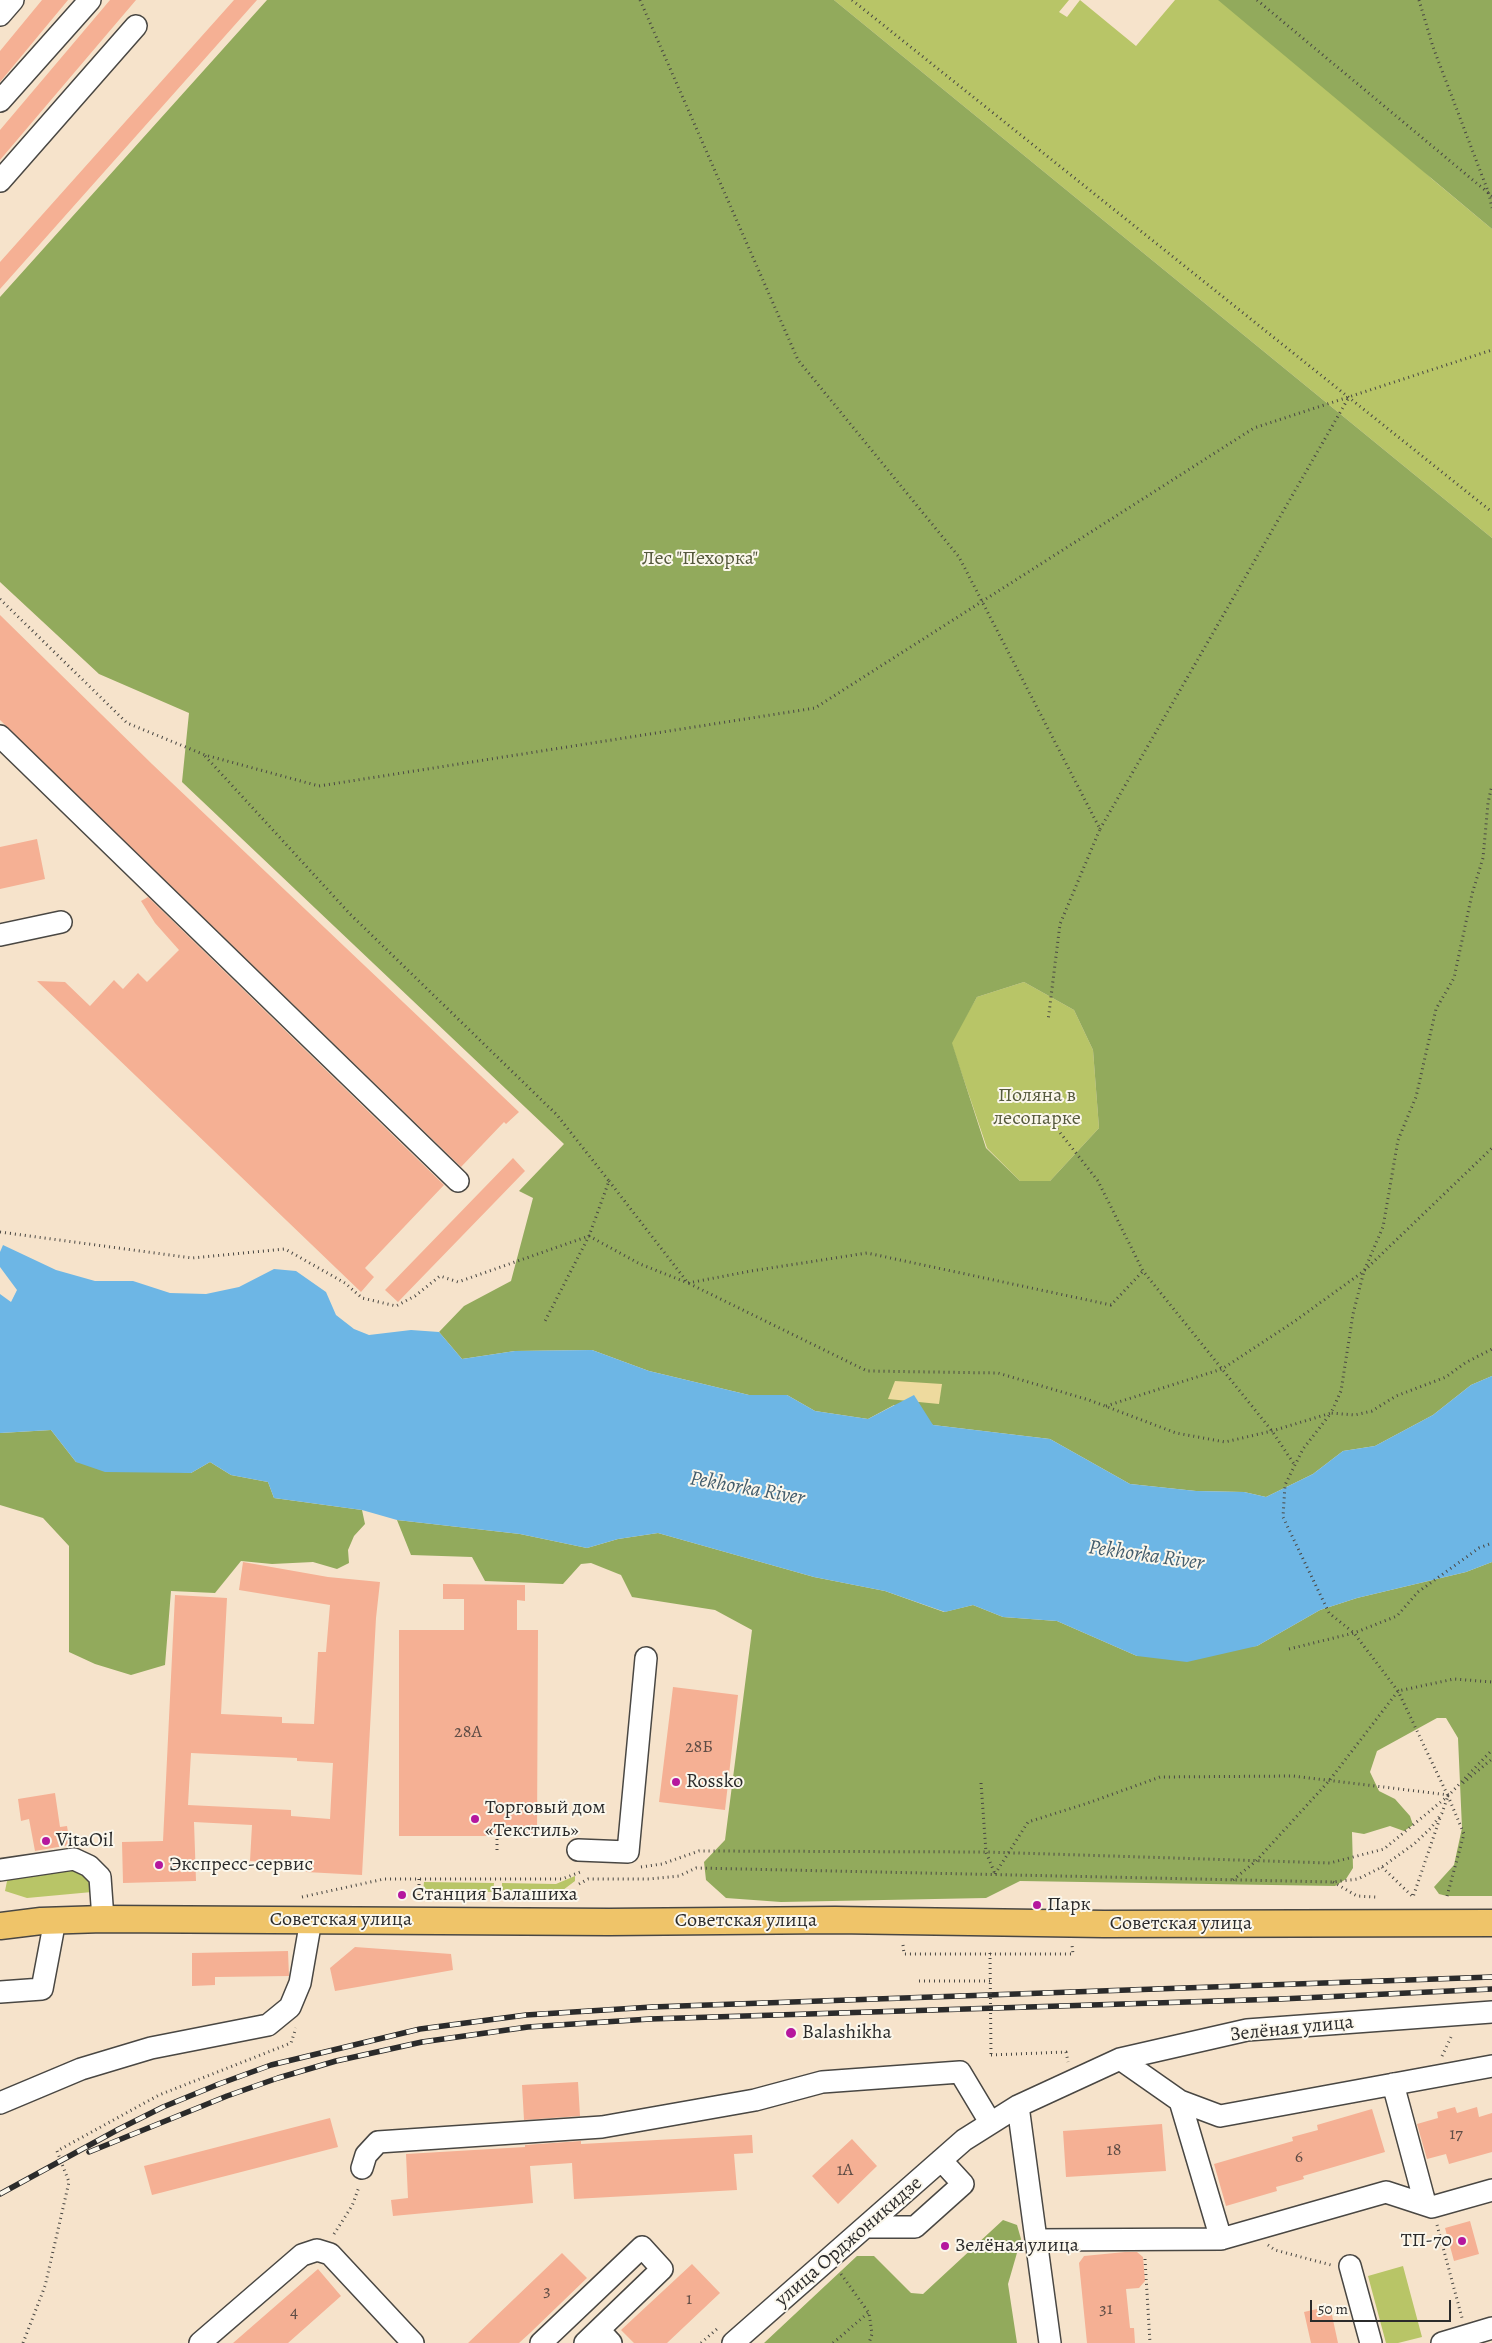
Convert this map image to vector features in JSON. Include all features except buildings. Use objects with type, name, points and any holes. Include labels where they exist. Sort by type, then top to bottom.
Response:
[{"type":"main road","name":"Советская улица","points":[[0,1926],[55,1920],[103,1919],[609,1922],[835,1920],[1104,1924],[1492,1922]]},
{"type":"street","points":[[0,15],[13,0]]},
{"type":"street","points":[[0,101],[90,0]]},
{"type":"street","points":[[0,181],[136,26]]},
{"type":"street","points":[[0,736],[458,1181]]},
{"type":"street","points":[[0,935],[61,922]]},
{"type":"street","points":[[578,1850],[628,1852],[646,1658]]},
{"type":"street","points":[[0,1870],[74,1858],[89,1866],[100,1877],[103,1919]]},
{"type":"street","points":[[0,1992],[42,1989],[55,1920]]},
{"type":"street","points":[[0,2102],[81,2069],[151,2048],[268,2025],[290,2007],[300,1983],[311,1920]]},
{"type":"street","name":"Зелёная улица","points":[[964,2140],[1018,2106],[1120,2059],[1247,2030],[1492,2012]]},
{"type":"street","points":[[1120,2059],[1180,2101],[1220,2116],[1492,2066]]},
{"type":"street","points":[[362,2168],[366,2155],[378,2142],[602,2127],[755,2100],[822,2082],[960,2072],[990,2122]]},
{"type":"street","points":[[1393,2084],[1429,2205]]},
{"type":"street","points":[[1180,2101],[1221,2238]]},
{"type":"street","points":[[1018,2106],[1050,2343]]},
{"type":"street","name":"улица Орджоникидзе","points":[[733,2343],[830,2260],[964,2140]]},
{"type":"street","points":[[865,2227],[916,2227],[963,2184],[941,2160]]},
{"type":"street","points":[[1036,2240],[1221,2238],[1386,2192],[1429,2205],[1492,2190]]},
{"type":"street","points":[[541,2343],[642,2247],[662,2269],[598,2339]]},
{"type":"street","points":[[200,2343],[302,2255],[317,2250],[330,2254],[413,2343]]},
{"type":"street","points":[[1350,2266],[1372,2343]]},
{"type":"street","points":[[1442,2343],[1492,2328]]},
{"type":"path","points":[[640,0],[798,360],[959,557],[1100,829]]},
{"type":"path","points":[[852,0],[1492,512]]},
{"type":"path","points":[[1257,0],[1491,195]]},
{"type":"path","points":[[1419,0],[1433,47],[1491,195],[1492,208]]},
{"type":"path","points":[[0,599],[126,723],[204,755],[319,786],[815,708],[1254,428],[1492,350]]},
{"type":"path","points":[[1048,1021],[1060,924],[1100,829],[1349,397]]},
{"type":"path","points":[[204,755],[350,914],[557,1115],[688,1283]]},
{"type":"path","points":[[1447,1896],[1464,1834],[1448,1796],[1398,1691],[1354,1633],[1329,1613],[1283,1517],[1285,1485],[1294,1464],[1331,1413],[1341,1391],[1353,1314],[1364,1271],[1383,1227],[1398,1140],[1416,1097],[1436,1009],[1454,978],[1472,894],[1482,858],[1492,785]]},
{"type":"path","points":[[1054,1125],[1098,1182],[1143,1271],[1272,1431],[1294,1464]]},
{"type":"path","points":[[1105,1406],[1222,1369],[1295,1321],[1364,1271],[1492,1148]]},
{"type":"path","points":[[544,1324],[589,1236],[609,1181]]},
{"type":"path","points":[[0,1232],[192,1258],[285,1249],[345,1283],[362,1298],[396,1306],[415,1296],[440,1276],[458,1282],[589,1236],[640,1264],[688,1283],[867,1371],[998,1373],[1105,1406],[1176,1433],[1225,1442],[1272,1431],[1331,1413],[1356,1415],[1372,1411],[1396,1396],[1446,1377],[1465,1363],[1492,1349]]},
{"type":"path","points":[[688,1283],[868,1253],[1111,1305],[1143,1271]]},
{"type":"path","points":[[1289,1649],[1354,1633],[1397,1616],[1418,1592],[1479,1548],[1492,1543]]},
{"type":"path","points":[[1233,1880],[1256,1861],[1329,1780],[1398,1691],[1454,1680],[1492,1682]]},
{"type":"path","points":[[1382,1867],[1413,1897],[1448,1796],[1492,1750]]},
{"type":"path","points":[[638,1867],[662,1864],[699,1851],[1010,1852],[1330,1863],[1384,1850],[1492,1758]]},
{"type":"path","points":[[995,1874],[1028,1822],[1160,1777],[1293,1776],[1448,1796]]},
{"type":"path","points":[[981,1783],[986,1852],[995,1874]]},
{"type":"path","points":[[579,1884],[588,1879],[649,1879],[678,1876],[696,1868],[1333,1882],[1358,1879],[1382,1867],[1414,1844],[1431,1828],[1442,1813]]},
{"type":"path","points":[[497,1836],[497,1850]]},
{"type":"path","points":[[295,1899],[313,1893],[384,1880],[562,1879],[588,1870]]},
{"type":"path","points":[[419,1880],[419,1895]]},
{"type":"path","points":[[1333,1882],[1346,1892],[1357,1896],[1376,1897]]},
{"type":"path","points":[[902,1945],[904,1954],[1073,1954],[1072,1944]]},
{"type":"path","points":[[990,1953],[991,2055],[1066,2052]]},
{"type":"path","points":[[918,1981],[991,1981]]},
{"type":"path","points":[[23,2343],[45,2286],[69,2182],[57,2151],[159,2095],[291,2043],[297,2025]]},
{"type":"path","points":[[1432,2077],[1455,2029]]},
{"type":"path","points":[[330,2254],[334,2234],[352,2206],[362,2168]]},
{"type":"path","points":[[1429,2205],[1466,2336]]},
{"type":"path","points":[[1247,2231],[1275,2250],[1327,2265],[1350,2266]]},
{"type":"path","points":[[1143,2239],[1150,2343]]},
{"type":"path","points":[[830,2260],[869,2313],[872,2334],[869,2343]]},
{"type":"path","points":[[833,2343],[869,2313]]},
{"type":"green space","name":"Лес \"Пехорка\"","points":[[267,0],[834,0],[1492,538],[1492,1376],[1471,1385],[1433,1415],[1375,1446],[1343,1451],[1313,1474],[1266,1497],[1244,1492],[1196,1491],[1130,1484],[1050,1439],[933,1425],[894,1405],[868,1419],[815,1411],[787,1395],[749,1395],[649,1371],[592,1350],[515,1351],[462,1359],[439,1332],[464,1306],[511,1281],[533,1198],[519,1191],[564,1144],[182,782],[189,713],[99,674],[0,582],[0,297]],"holes":[[[1024,982],[1074,1010],[1093,1050],[1099,1128],[1050,1181],[1020,1181],[986,1148],[952,1043],[977,997]]]},
{"type":"green space","points":[[834,0],[1069,0],[1059,12],[1067,17],[1080,0],[1136,46],[1175,0],[1240,0],[1432,179],[1492,229],[1492,538]]},
{"type":"green space","points":[[1218,0],[1492,0],[1492,229]]},
{"type":"green space","name":"Поляна в лесопарке","points":[[1024,982],[1074,1010],[1093,1050],[1099,1128],[1050,1181],[1020,1181],[987,1148],[951,1042],[977,997]]},
{"type":"green space","points":[[51,1430],[76,1462],[191,1473],[210,1462],[231,1475],[268,1482],[274,1498],[362,1510],[365,1524],[354,1536],[348,1550],[349,1563],[337,1569],[313,1562],[272,1564],[241,1561],[215,1593],[171,1591],[165,1665],[131,1675],[95,1664],[69,1652],[69,1546],[43,1518],[0,1505],[0,1433]]},
{"type":"green space","points":[[397,1520],[520,1534],[587,1548],[618,1539],[658,1533],[814,1577],[885,1591],[944,1612],[973,1605],[1003,1617],[1057,1621],[1137,1656],[1257,1646],[1320,1610],[1357,1598],[1466,1572],[1492,1562],[1492,1896],[1447,1896],[1439,1894],[1434,1887],[1454,1865],[1462,1828],[1458,1738],[1446,1718],[1437,1718],[1377,1751],[1370,1772],[1379,1791],[1395,1799],[1410,1816],[1413,1825],[1404,1831],[1390,1826],[1364,1834],[1352,1832],[1353,1868],[1346,1879],[1335,1886],[1020,1881],[986,1898],[781,1902],[726,1898],[706,1880],[704,1862],[725,1840],[752,1630],[715,1610],[632,1597],[621,1575],[591,1563],[581,1564],[563,1584],[485,1581],[472,1557],[411,1555]]},
{"type":"green space","points":[[76,1866],[92,1881],[92,1892],[27,1898],[5,1891],[7,1881],[16,1874]]},
{"type":"green space","points":[[575,1876],[575,1881],[563,1890],[502,1893],[502,1883],[556,1884]]},
{"type":"green space","points":[[424,1882],[494,1883],[493,1892],[423,1891]]},
{"type":"green space","points":[[1003,2220],[1017,2225],[1021,2239],[1008,2284],[1017,2343],[764,2343],[857,2256],[874,2256],[911,2293],[923,2294]]},
{"type":"green space","points":[[1403,2266],[1422,2337],[1398,2343],[1386,2343],[1368,2276]]},
{"type":"sand","points":[[895,1381],[942,1384],[939,1404],[888,1399]]},
{"type":"water","name":"Pekhorka River","points":[[3,1245],[56,1270],[95,1281],[133,1281],[170,1293],[206,1294],[239,1287],[274,1269],[296,1271],[326,1292],[336,1315],[354,1329],[369,1335],[411,1330],[439,1332],[462,1359],[515,1351],[592,1350],[649,1371],[749,1395],[787,1395],[815,1411],[868,1419],[914,1395],[933,1425],[1050,1439],[1130,1484],[1196,1491],[1244,1492],[1266,1497],[1313,1474],[1343,1451],[1375,1446],[1433,1415],[1471,1385],[1492,1376],[1492,1562],[1466,1572],[1357,1598],[1320,1610],[1257,1646],[1187,1662],[1137,1656],[1057,1621],[1003,1617],[973,1605],[945,1612],[885,1591],[814,1577],[658,1533],[618,1539],[587,1548],[520,1534],[397,1520],[362,1510],[274,1498],[268,1482],[231,1475],[210,1462],[191,1473],[105,1472],[76,1462],[51,1430],[0,1433],[0,1294],[11,1302],[17,1290],[0,1267],[0,1252]]},
{"type":"railway","points":[[0,2194],[119,2129],[163,2107],[219,2084],[271,2065],[420,2029],[526,2015],[652,2007],[1492,1977]]},
{"type":"railway","points":[[89,2152],[227,2096],[278,2078],[336,2061],[422,2042],[528,2027],[650,2019],[1281,1999],[1492,1989]]},
{"type":"place","name":"Rossko","points":[[676,1782]]},
{"type":"place","name":"Торговый дом «Текстиль»","points":[[475,1819]]},
{"type":"place","name":"VitaOil","points":[[46,1841]]},
{"type":"place","name":"Экспресс-сервис","points":[[159,1865]]},
{"type":"place","name":"Станция Балашиха","points":[[402,1895]]},
{"type":"place","name":"Парк","points":[[1037,1905]]},
{"type":"place","name":"Balashikha","points":[[791,2033]]},
{"type":"place","name":"ТП-70","points":[[1462,2241]]},
{"type":"place","name":"Зелёная улица","points":[[945,2246]]}]
